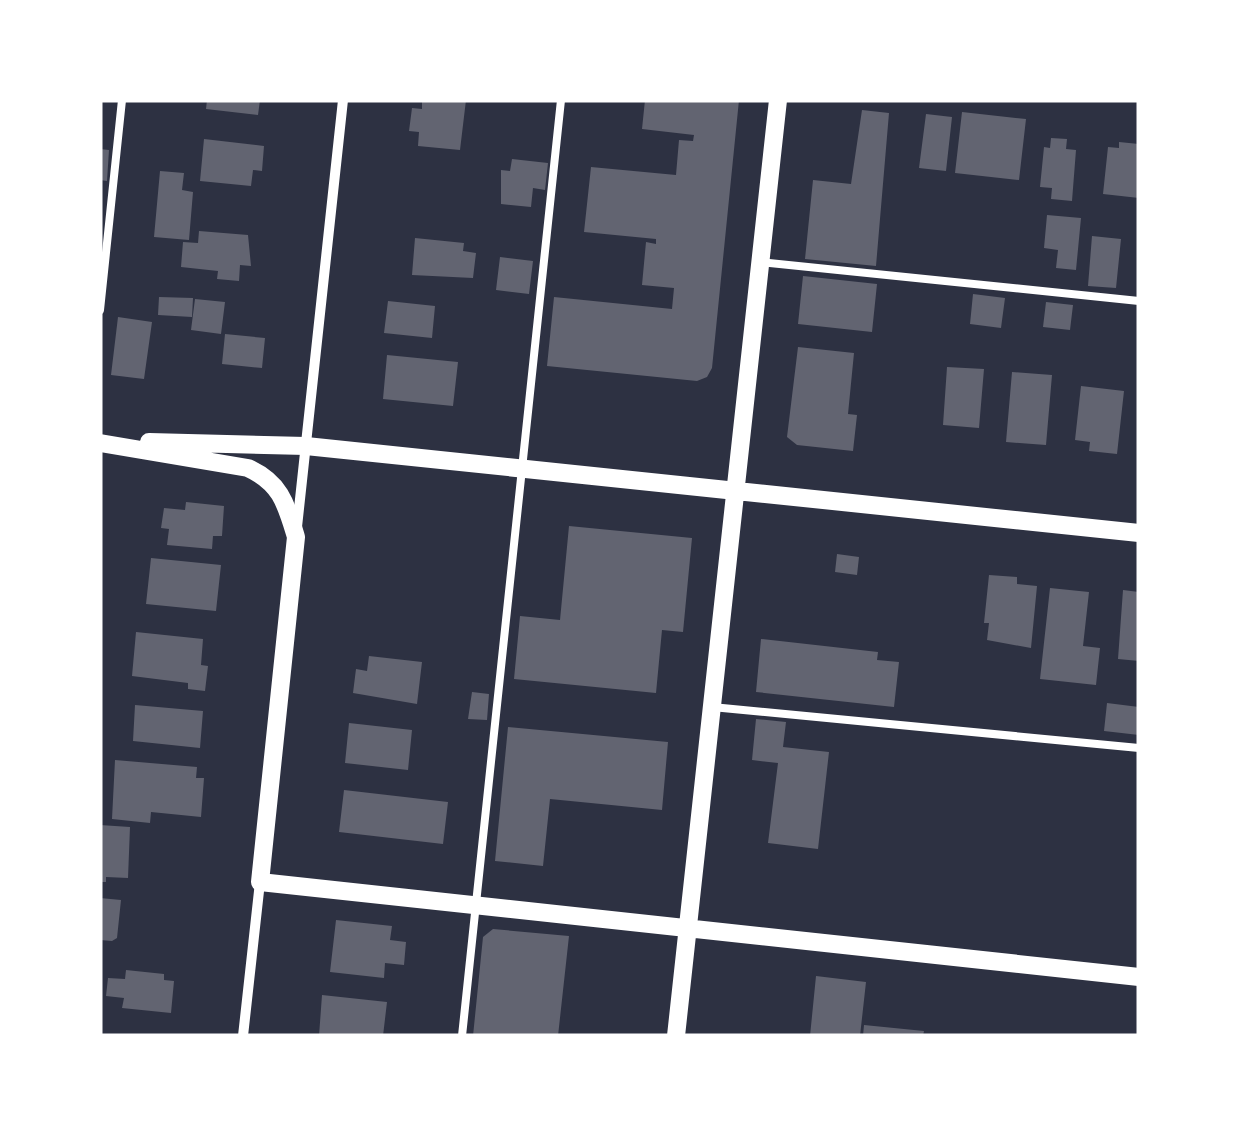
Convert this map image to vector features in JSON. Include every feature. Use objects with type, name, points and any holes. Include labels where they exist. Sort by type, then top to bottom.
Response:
[{"type":"street","points":[[243,1036],[343,100]]},
{"type":"street","points":[[676,1036],[778,100]]},
{"type":"street","points":[[100,442],[306,446],[1139,533]]},
{"type":"street","points":[[100,442],[248,468],[267,477],[282,492],[296,537]]},
{"type":"street","points":[[260,882],[1139,977]]},
{"type":"lane","points":[[100,310],[122,100]]},
{"type":"lane","points":[[462,1036],[561,100]]},
{"type":"lane","points":[[760,262],[1139,302]]},
{"type":"lane","points":[[712,707],[1139,748]]},
{"type":"building","points":[[207,100],[260,100],[258,115],[206,109]]},
{"type":"building","points":[[422,100],[466,100],[460,150],[418,146],[419,132],[409,131],[412,108],[422,109]]},
{"type":"building","points":[[645,100],[739,100],[712,368],[707,377],[697,381],[547,366],[554,297],[672,309],[674,288],[642,285],[646,242],[656,244],[656,239],[584,232],[591,167],[676,175],[679,140],[693,141],[694,135],[642,129]]},
{"type":"building","points":[[862,110],[889,113],[876,266],[805,259],[813,180],[851,184]]},
{"type":"building","points":[[962,112],[1026,119],[1019,180],[955,173]]},
{"type":"building","points":[[926,114],[952,117],[946,171],[919,168]]},
{"type":"building","points":[[1051,138],[1067,139],[1066,149],[1076,150],[1072,201],[1051,199],[1052,188],[1040,187],[1044,147],[1050,148]]},
{"type":"building","points":[[204,139],[264,146],[262,171],[253,170],[251,186],[200,181]]},
{"type":"building","points":[[1119,142],[1139,144],[1139,198],[1103,194],[1108,147],[1119,148]]},
{"type":"building","points":[[100,149],[109,150],[107,181],[100,180]]},
{"type":"building","points":[[512,159],[548,163],[545,190],[533,188],[531,207],[501,204],[501,170],[510,171]]},
{"type":"building","points":[[160,171],[184,173],[182,190],[193,192],[189,240],[154,237]]},
{"type":"building","points":[[1047,215],[1081,218],[1076,270],[1056,268],[1058,250],[1044,248]]},
{"type":"building","points":[[199,231],[248,235],[251,266],[240,265],[239,281],[217,279],[218,271],[181,267],[183,242],[198,243]]},
{"type":"building","points":[[1092,236],[1121,239],[1116,288],[1088,286]]},
{"type":"building","points":[[415,238],[464,243],[463,251],[476,253],[473,278],[412,275]]},
{"type":"building","points":[[500,257],[533,261],[529,294],[496,290]]},
{"type":"building","points":[[803,276],[877,284],[872,332],[798,324]]},
{"type":"building","points":[[973,294],[1005,298],[1001,328],[970,324]]},
{"type":"building","points":[[159,297],[193,298],[192,317],[158,315]]},
{"type":"building","points":[[195,299],[225,302],[221,334],[191,330]]},
{"type":"building","points":[[388,301],[435,306],[432,338],[384,333]]},
{"type":"building","points":[[1046,302],[1073,305],[1070,330],[1043,327]]},
{"type":"building","points":[[118,317],[152,322],[144,379],[111,375]]},
{"type":"building","points":[[225,334],[265,338],[262,368],[222,364]]},
{"type":"building","points":[[798,347],[854,353],[848,414],[857,415],[853,451],[797,445],[787,437]]},
{"type":"building","points":[[387,355],[458,362],[453,406],[383,399]]},
{"type":"building","points":[[947,367],[984,369],[979,428],[943,425]]},
{"type":"building","points":[[1012,372],[1052,375],[1046,445],[1006,442]]},
{"type":"building","points":[[1081,386],[1124,391],[1117,454],[1089,451],[1090,442],[1075,440]]},
{"type":"building","points":[[186,502],[224,506],[222,536],[213,536],[212,549],[167,545],[169,529],[161,528],[164,508],[185,510]]},
{"type":"building","points":[[569,526],[692,538],[683,632],[662,630],[656,693],[514,679],[520,616],[560,620]]},
{"type":"building","points":[[837,554],[859,557],[857,575],[835,572]]},
{"type":"building","points":[[151,558],[221,565],[216,611],[146,604]]},
{"type":"building","points":[[989,575],[1017,577],[1017,584],[1037,586],[1031,648],[987,640],[989,623],[984,623]]},
{"type":"building","points":[[1050,588],[1089,592],[1083,646],[1100,648],[1096,685],[1040,679]]},
{"type":"building","points":[[1123,590],[1139,592],[1139,661],[1118,659]]},
{"type":"building","points":[[136,632],[203,639],[201,665],[208,666],[205,691],[188,689],[188,683],[132,676]]},
{"type":"building","points":[[761,639],[878,652],[877,660],[899,662],[894,707],[756,692]]},
{"type":"building","points":[[369,656],[422,662],[417,704],[353,693],[356,669],[367,671]]},
{"type":"building","points":[[472,692],[489,694],[487,720],[468,719]]},
{"type":"building","points":[[1107,703],[1139,707],[1139,735],[1104,731]]},
{"type":"building","points":[[135,705],[203,711],[200,748],[133,741]]},
{"type":"building","points":[[756,719],[786,722],[783,747],[829,752],[818,849],[768,843],[778,763],[752,760]]},
{"type":"building","points":[[349,723],[412,730],[408,770],[345,763]]},
{"type":"building","points":[[508,727],[668,742],[662,810],[550,799],[543,866],[495,861]]},
{"type":"building","points":[[115,760],[197,767],[196,778],[204,778],[201,817],[151,812],[150,823],[112,819]]},
{"type":"building","points":[[344,790],[448,802],[443,844],[339,832]]},
{"type":"building","points":[[100,825],[130,827],[128,878],[106,877],[106,882],[100,882]]},
{"type":"building","points":[[100,898],[121,900],[117,938],[112,941],[100,940]]},
{"type":"building","points":[[336,920],[392,926],[390,940],[406,942],[404,965],[385,963],[384,978],[330,972]]},
{"type":"building","points":[[493,929],[569,936],[558,1036],[473,1036],[483,937]]},
{"type":"building","points":[[126,970],[164,974],[164,980],[174,981],[171,1013],[122,1008],[124,998],[106,996],[108,978],[125,979]]},
{"type":"building","points":[[816,976],[866,982],[860,1036],[810,1036]]},
{"type":"building","points":[[322,995],[387,1002],[383,1036],[319,1036]]},
{"type":"building","points":[[864,1025],[924,1031],[923,1036],[863,1036]]}]
